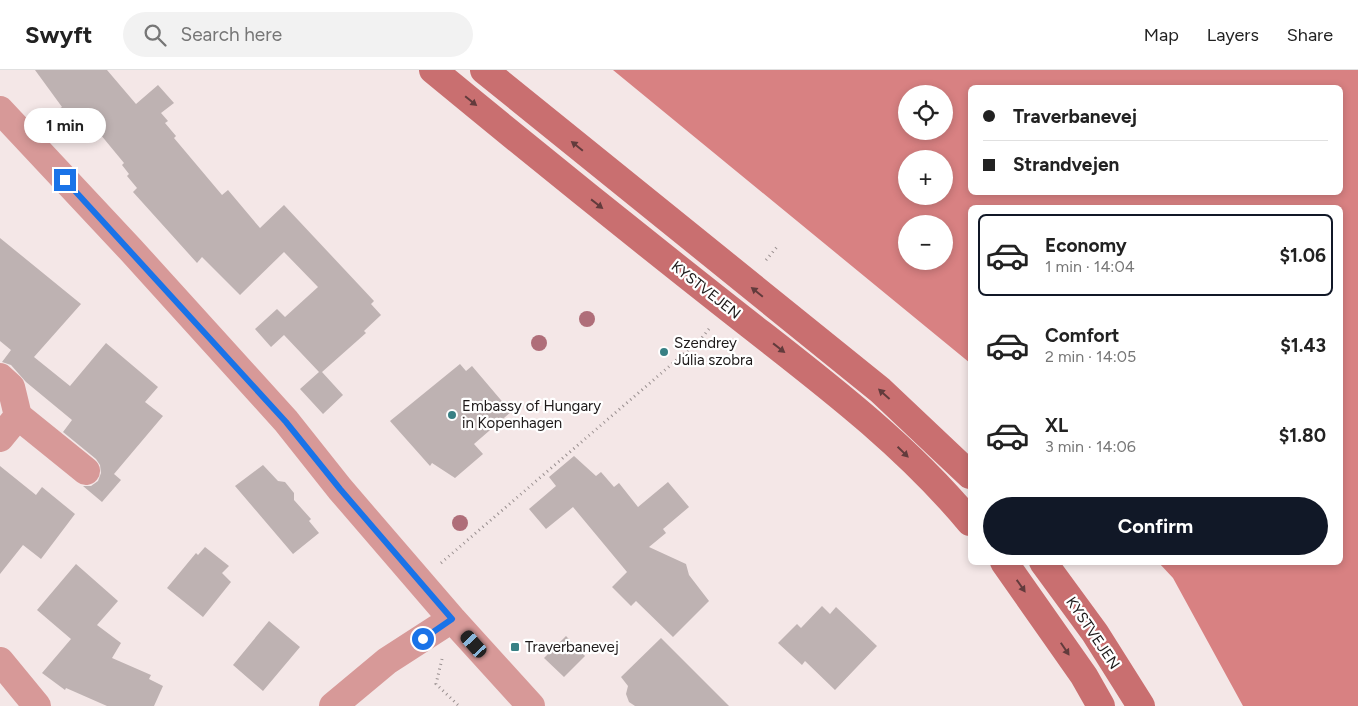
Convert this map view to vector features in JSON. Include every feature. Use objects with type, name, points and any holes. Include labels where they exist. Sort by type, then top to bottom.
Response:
[{"type":"main road","name":"KYSTVEJEN","points":[[433,70],[575,187],[868,418],[946,493],[968,520]]},
{"type":"main road","name":"KYSTVEJEN","points":[[484,70],[880,390],[968,474]]},
{"type":"main road","points":[[1006,565],[1084,676],[1101,706]]},
{"type":"main road","name":"KYSTVEJEN","points":[[1044,565],[1095,633],[1141,706]]},
{"type":"street","points":[[0,110],[279,414],[419,581],[531,706]]},
{"type":"street","points":[[0,377],[11,387],[18,416],[86,471]]},
{"type":"street","points":[[0,438],[18,416]]},
{"type":"street","points":[[333,706],[387,661],[452,619]]},
{"type":"street","points":[[0,661],[37,706]]},
{"type":"path","points":[[747,283],[777,246]]},
{"type":"path","points":[[419,581],[701,339],[727,307]]},
{"type":"path","points":[[452,619],[436,684],[459,706]]},
{"type":"shaded area","points":[[613,70],[1358,70],[1358,706],[1243,706],[1173,578],[1161,565],[1343,565],[1343,205],[968,205],[968,361]]},
{"type":"building","points":[[35,70],[107,70],[136,104],[158,85],[174,103],[161,113],[168,121],[165,123],[176,136],[174,138],[222,195],[228,190],[260,228],[284,205],[374,301],[371,304],[381,315],[364,331],[366,333],[322,372],[343,395],[323,414],[300,389],[319,372],[284,335],[271,347],[255,329],[277,309],[285,317],[318,287],[284,252],[240,295],[202,257],[197,263],[133,192],[137,188],[127,176],[129,174],[122,165],[124,163],[91,123],[78,135],[59,109],[62,107]]},
{"type":"building","points":[[0,238],[81,304],[34,357],[70,386],[106,343],[158,387],[145,402],[163,416],[114,474],[121,480],[102,502],[83,486],[91,486],[98,481],[101,473],[100,465],[96,459],[63,432],[72,420],[26,382],[11,365],[2,362],[11,350],[0,341]]},
{"type":"building","name":"Embassy of Hungary in Kopenhagen","points":[[460,364],[466,371],[472,366],[511,412],[474,444],[483,454],[455,478],[432,463],[430,466],[390,421]]},
{"type":"building","points":[[574,456],[596,476],[601,472],[614,487],[619,483],[638,507],[668,482],[689,507],[663,529],[666,533],[649,547],[686,564],[689,575],[709,601],[673,637],[636,601],[631,606],[612,587],[627,572],[573,507],[546,529],[529,509],[556,486],[549,477]]},
{"type":"building","points":[[263,465],[278,481],[285,482],[294,493],[294,500],[311,519],[309,521],[319,533],[293,554],[235,486]]},
{"type":"building","points":[[0,466],[36,495],[42,487],[75,514],[41,559],[23,545],[0,574]]},
{"type":"building","points":[[205,547],[229,566],[222,573],[231,582],[203,617],[167,588],[196,553],[198,555]]},
{"type":"building","points":[[76,564],[118,601],[97,625],[121,643],[112,658],[151,675],[149,679],[163,686],[154,706],[107,706],[66,688],[65,690],[42,673],[71,639],[37,610]]},
{"type":"building","points":[[822,606],[830,614],[836,607],[877,646],[835,690],[805,661],[802,665],[778,643],[797,624],[801,628]]},
{"type":"building","points":[[269,621],[300,647],[263,691],[233,665]]},
{"type":"building","points":[[566,636],[585,656],[564,677],[544,658]]},
{"type":"building","points":[[661,638],[729,706],[635,706],[629,702],[626,694],[628,686],[621,677]]},
{"type":"place","name":"Szendrey Júlia szobra","points":[[664,352]]},
{"type":"place","name":"Embassy of Hungary in Kopenhagen","points":[[452,415]]},
{"type":"place","name":"Traverbanevej","points":[[515,647]]},
{"type":"route","points":[[65,180],[286,422],[340,489],[452,619],[423,639]]}]
